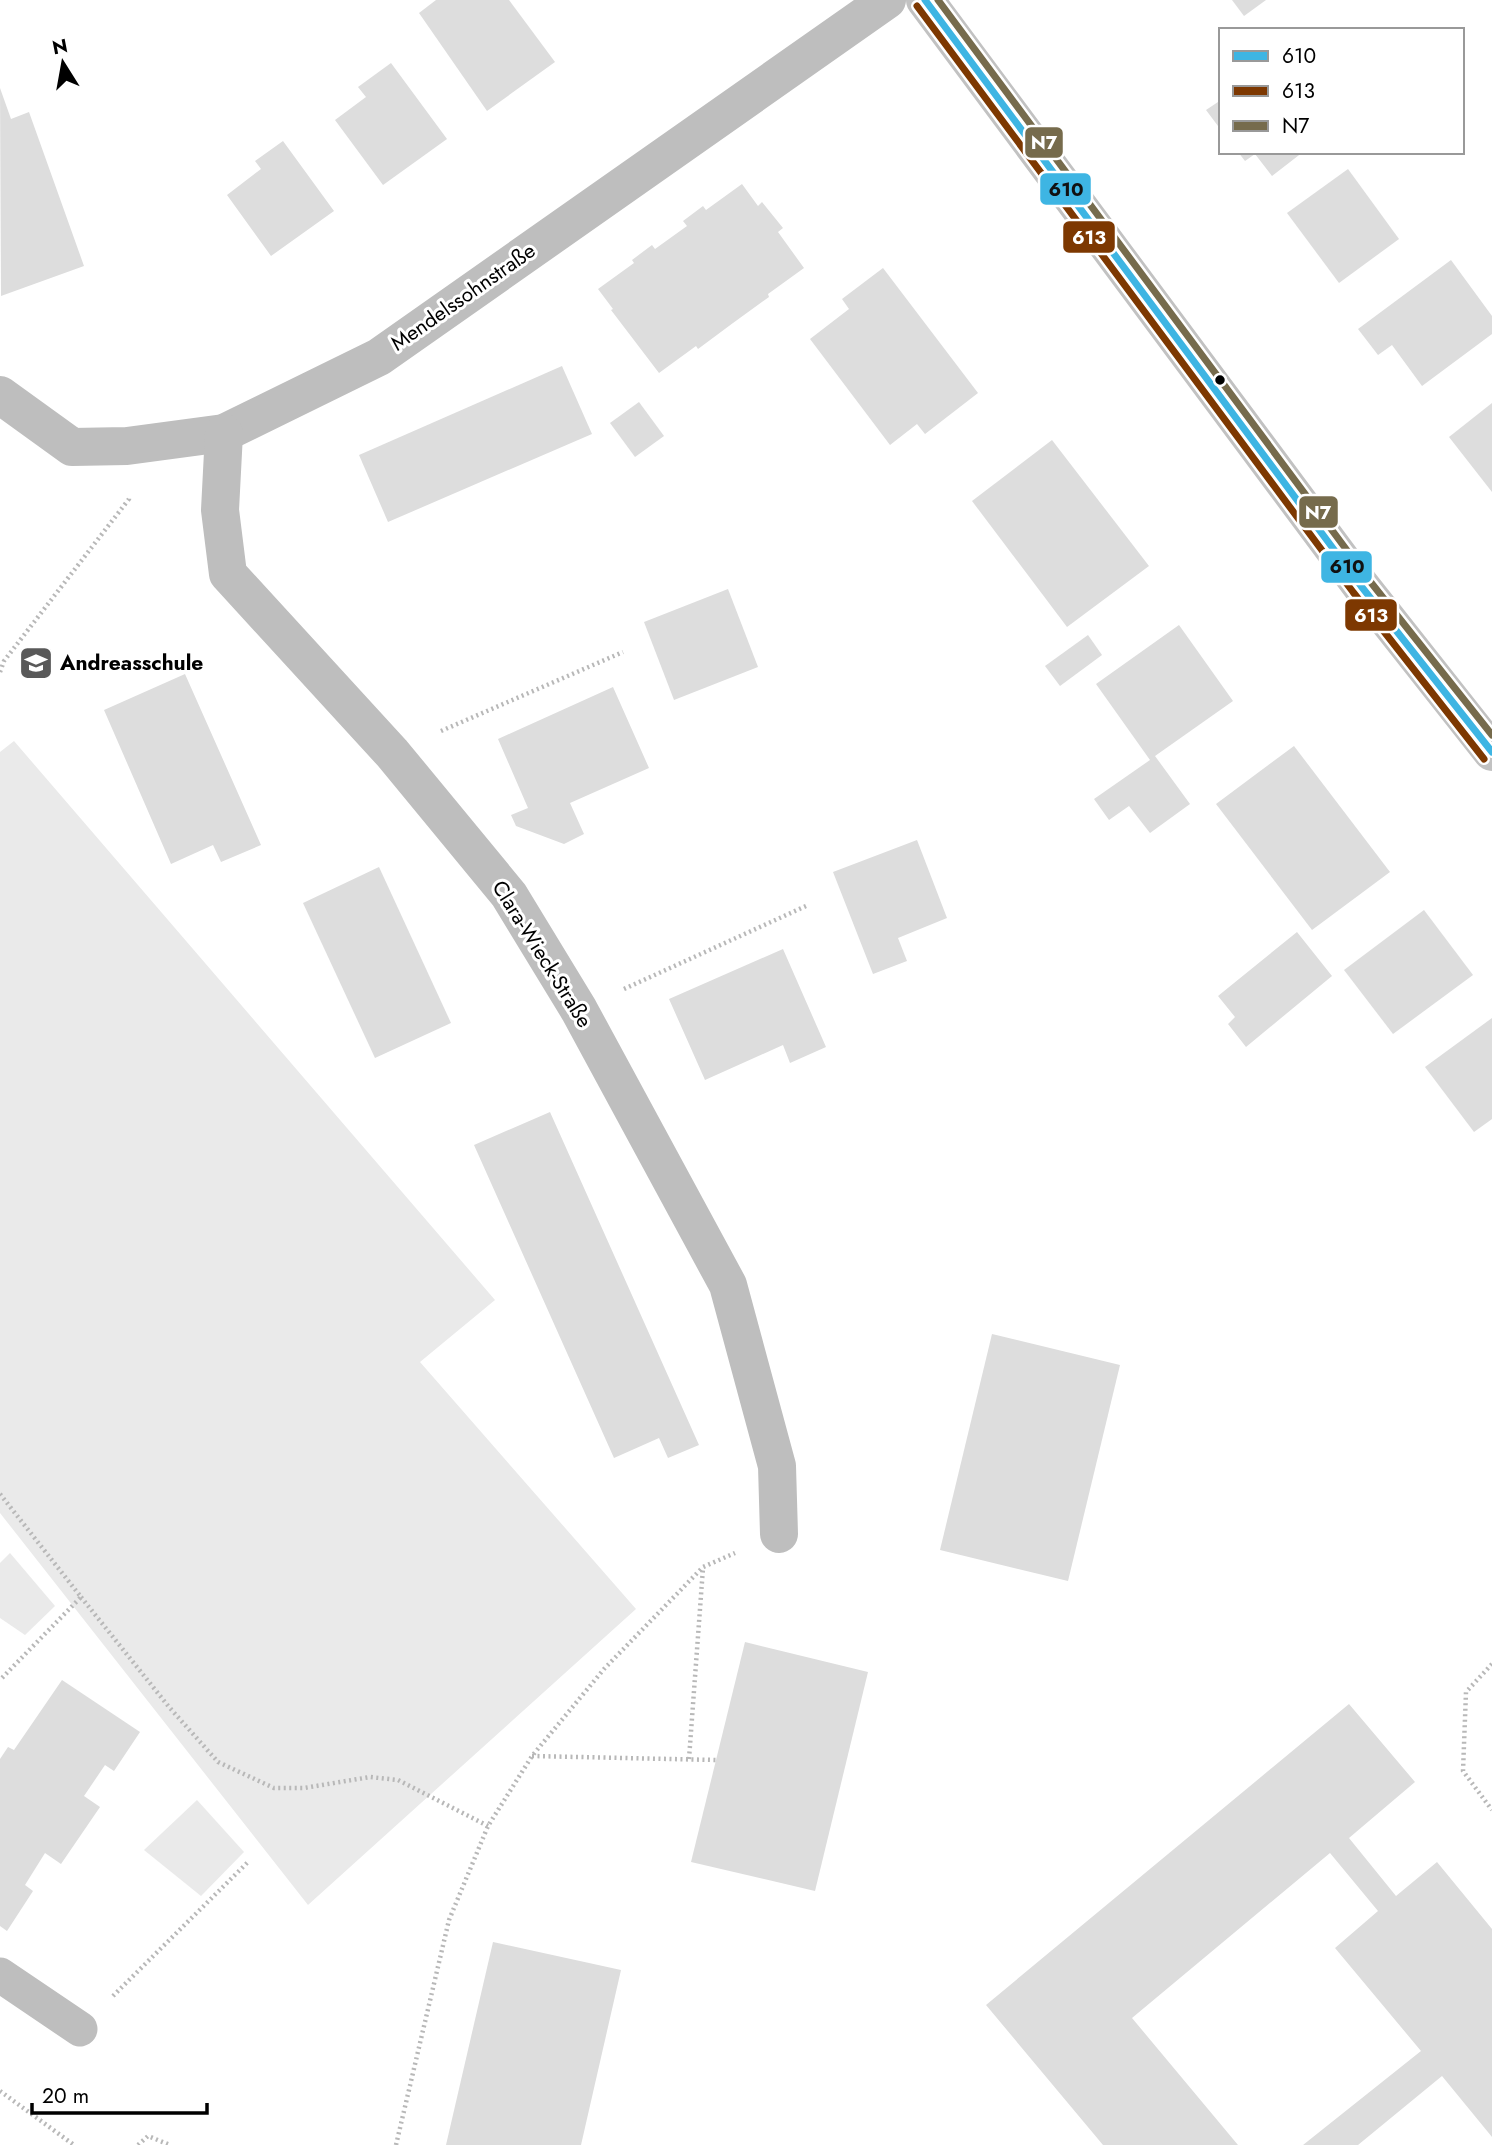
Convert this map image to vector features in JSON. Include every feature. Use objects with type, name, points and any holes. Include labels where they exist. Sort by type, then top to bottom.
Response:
[{"type":"main road","points":[[925,0],[1361,586],[1492,752]]},
{"type":"street","name":"Mendelssohnstraße","points":[[0,395],[72,447],[127,446],[224,433],[379,356],[887,0]]},
{"type":"street","name":"Clara-Wieck-Straße","points":[[224,433],[220,510],[229,574],[392,753],[509,895],[579,1010],[728,1285],[777,1466],[779,1534]]},
{"type":"lane","points":[[0,1975],[80,2029]]},
{"type":"path","points":[[0,671],[4,661],[130,499],[127,446]]},
{"type":"path","points":[[392,753],[623,652]]},
{"type":"path","points":[[579,1010],[806,906]]},
{"type":"path","points":[[0,1494],[169,1707],[218,1762],[274,1788],[304,1788],[370,1777],[398,1780],[488,1826]]},
{"type":"path","points":[[397,2145],[449,1920],[488,1826],[533,1756],[604,1669],[703,1567],[779,1534]]},
{"type":"path","points":[[689,1759],[703,1567]]},
{"type":"path","points":[[0,1680],[81,1597]]},
{"type":"path","points":[[1492,1664],[1466,1692],[1463,1771],[1492,1810]]},
{"type":"path","points":[[533,1756],[716,1760]]},
{"type":"path","points":[[80,2029],[249,1861]]},
{"type":"path","points":[[0,2091],[74,2145]]},
{"type":"path","points":[[138,2145],[148,2136],[170,2145]]},
{"type":"shaded area","points":[[14,741],[495,1300],[420,1362],[636,1609],[308,1905],[0,1513],[0,752]]},
{"type":"shaded area","points":[[10,1553],[55,1606],[25,1635],[0,1618],[0,1563]]},
{"type":"shaded area","points":[[197,1800],[244,1852],[201,1896],[144,1850]]},
{"type":"building","points":[[436,0],[509,0],[555,62],[487,111],[419,13]]},
{"type":"building","points":[[1232,0],[1266,0],[1244,16]]},
{"type":"building","points":[[391,63],[447,139],[383,185],[335,120],[366,97],[358,87]]},
{"type":"building","points":[[0,88],[11,119],[29,112],[84,266],[1,296]]},
{"type":"building","points":[[1219,101],[1219,127],[1206,110]]},
{"type":"building","points":[[283,141],[334,211],[271,256],[227,195],[261,169],[255,161]]},
{"type":"building","points":[[1240,154],[1255,154],[1245,161]]},
{"type":"building","points":[[1255,154],[1300,154],[1272,176]]},
{"type":"building","points":[[1348,169],[1399,239],[1339,283],[1287,213]]},
{"type":"building","points":[[742,184],[758,206],[762,202],[783,228],[778,232],[804,268],[698,349],[696,346],[659,373],[598,289],[634,263],[632,260],[652,245],[655,249],[687,226],[683,221],[703,206],[706,210]]},
{"type":"building","points":[[1451,260],[1492,316],[1492,334],[1422,386],[1392,345],[1378,355],[1358,329]]},
{"type":"building","points":[[883,268],[978,393],[925,434],[917,424],[890,445],[810,339],[849,309],[842,299]]},
{"type":"building","points":[[562,366],[592,434],[388,522],[359,455]]},
{"type":"building","points":[[639,402],[664,436],[635,457],[610,423]]},
{"type":"building","points":[[1492,403],[1492,492],[1449,437]]},
{"type":"building","points":[[1052,440],[1149,566],[1067,627],[972,501]]},
{"type":"building","points":[[728,589],[758,667],[674,700],[644,622]]},
{"type":"building","points":[[1179,625],[1233,701],[1155,756],[1190,804],[1150,833],[1129,806],[1109,820],[1094,799],[1150,760],[1096,684]]},
{"type":"building","points":[[1088,635],[1102,655],[1060,686],[1045,666]]},
{"type":"building","points":[[185,674],[261,845],[221,862],[213,845],[171,864],[104,710]]},
{"type":"building","points":[[613,687],[649,768],[570,803],[584,834],[564,844],[516,826],[511,815],[528,808],[498,739]]},
{"type":"building","points":[[1294,746],[1390,872],[1312,930],[1216,804]]},
{"type":"building","points":[[917,840],[947,918],[898,938],[907,961],[873,974],[833,872]]},
{"type":"building","points":[[379,867],[451,1023],[375,1058],[303,903]]},
{"type":"building","points":[[1424,910],[1473,975],[1393,1034],[1344,970]]},
{"type":"building","points":[[1297,932],[1332,976],[1246,1047],[1228,1024],[1235,1017],[1218,996]]},
{"type":"building","points":[[783,949],[826,1047],[790,1063],[783,1045],[705,1080],[669,999]]},
{"type":"building","points":[[1492,1018],[1492,1119],[1474,1132],[1425,1067]]},
{"type":"building","points":[[550,1112],[699,1445],[668,1458],[659,1438],[614,1458],[474,1145]]},
{"type":"building","points":[[992,1334],[1120,1365],[1068,1581],[940,1550]]},
{"type":"building","points":[[745,1642],[868,1672],[815,1891],[691,1862]]},
{"type":"building","points":[[62,1680],[140,1732],[114,1771],[105,1765],[84,1796],[100,1807],[61,1864],[45,1853],[25,1885],[33,1891],[7,1931],[0,1926],[0,1759],[8,1747],[14,1750]]},
{"type":"building","points":[[1349,1704],[1415,1782],[1349,1838],[1396,1896],[1437,1862],[1492,1929],[1492,2137],[1442,2076],[1358,2145],[1303,2145],[1421,2051],[1335,1948],[1378,1911],[1330,1853],[1132,2018],[1238,2145],[1103,2145],[986,2005]]},
{"type":"building","points":[[493,1942],[621,1970],[581,2145],[446,2145]]},
{"type":"transit line","name":"610","points":[[925,0],[1361,586],[1492,752]]},
{"type":"transit line","name":"N7","points":[[938,0],[1369,580],[1492,735]]},
{"type":"transit line","name":"613","points":[[917,6],[1353,592],[1484,759]]},
{"type":"place","name":"Andreasschule","points":[[36,663]]}]
